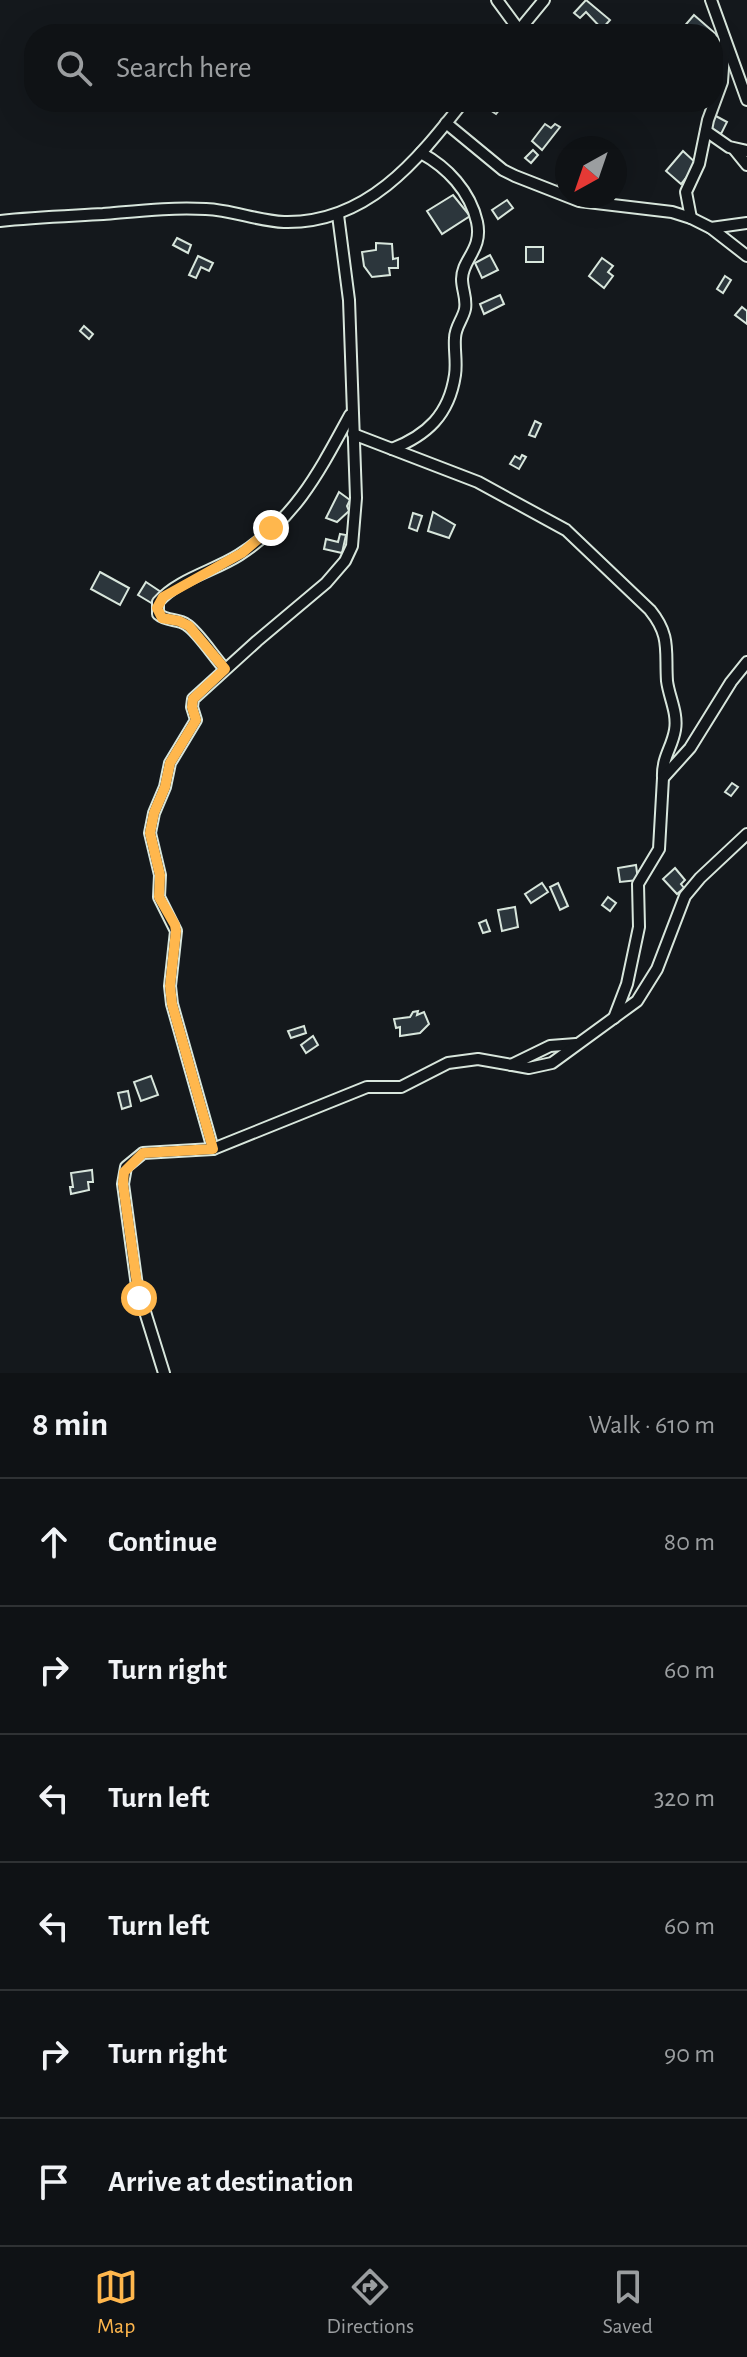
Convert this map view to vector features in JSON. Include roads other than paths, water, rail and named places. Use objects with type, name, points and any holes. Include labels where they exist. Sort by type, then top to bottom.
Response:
[{"type":"street","points":[[497,0],[513,24]]},
{"type":"street","points":[[524,24],[544,0]]},
{"type":"street","points":[[711,0],[719,24]]},
{"type":"street","points":[[723,34],[747,100]]},
{"type":"street","points":[[723,68],[725,40]]},
{"type":"street","points":[[0,221],[158,208],[210,209],[282,222],[338,215],[379,191],[421,153],[455,112]]},
{"type":"street","points":[[691,218],[686,192],[699,164],[712,112]]},
{"type":"street","points":[[446,123],[503,170],[579,201],[672,212],[691,218],[711,228],[747,256]]},
{"type":"street","points":[[706,131],[734,149],[747,165]]},
{"type":"street","points":[[734,149],[747,151]]},
{"type":"street","points":[[392,449],[421,436],[446,404],[455,374],[455,337],[465,304],[463,271],[478,241],[475,216],[463,190],[448,171],[421,153]]},
{"type":"street","points":[[213,1149],[172,1004],[170,986],[176,931],[159,897],[160,875],[150,833],[170,763],[196,720],[193,699],[326,583],[345,561],[352,546],[356,525],[349,300],[338,215]]},
{"type":"street","points":[[711,228],[747,223]]},
{"type":"street","points":[[225,669],[189,626],[162,618],[157,608],[158,602],[170,592],[242,553],[299,501],[317,478],[352,412]]},
{"type":"street","points":[[353,434],[478,482],[566,530],[650,610],[666,639],[667,680],[676,726],[665,756],[659,849],[638,884],[639,927],[627,984],[613,1020]]},
{"type":"street","points":[[663,778],[690,748],[747,662]]},
{"type":"street","points":[[164,1373],[137,1286],[123,1184],[124,1172],[143,1153],[213,1149],[367,1087],[401,1087],[448,1063],[478,1059],[539,1067],[552,1063],[637,1001],[647,989],[685,896],[747,834]]}]
